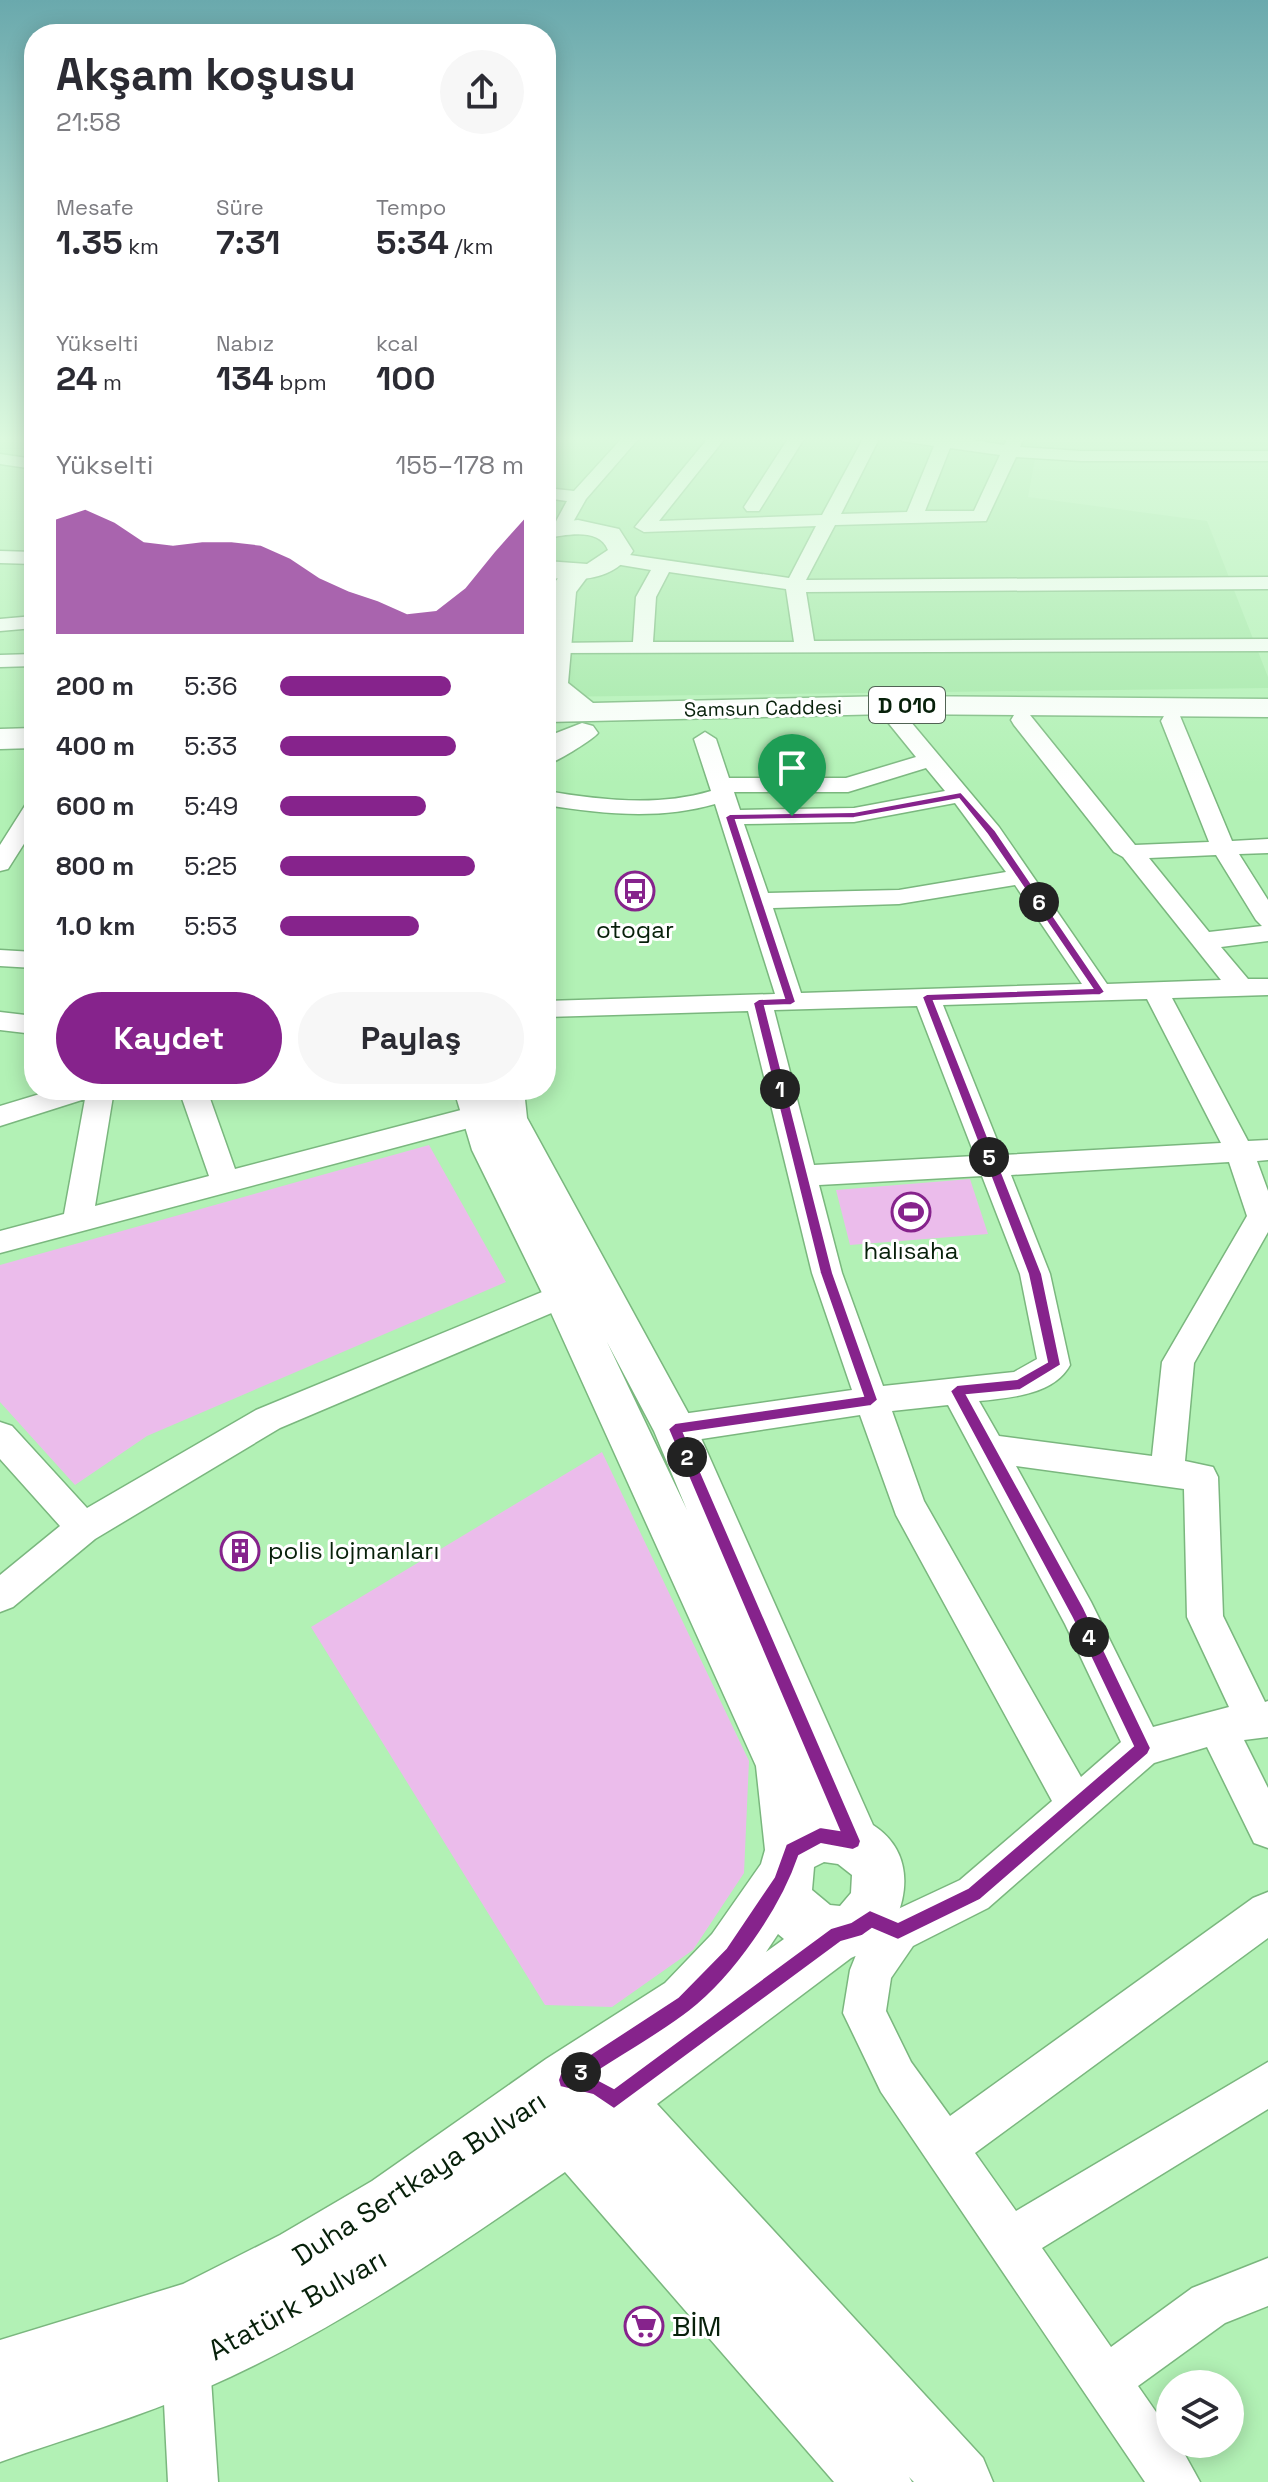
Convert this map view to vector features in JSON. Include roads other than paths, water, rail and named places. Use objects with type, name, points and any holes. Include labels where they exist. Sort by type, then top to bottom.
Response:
[{"type":"highway","points":[[556,618],[562,591],[582,569]]},
{"type":"highway","points":[[556,687],[580,719]]},
{"type":"highway","name":"Samsun Caddesi","points":[[556,713],[1268,708]]},
{"type":"highway","points":[[556,709],[580,719],[873,727],[893,712]]},
{"type":"highway","name":"Samsun Caddesi","points":[[556,725],[893,712],[1022,720],[1268,724]]},
{"type":"highway","points":[[556,730],[580,719]]},
{"type":"highway","points":[[556,743],[580,719]]},
{"type":"highway","points":[[0,725],[24,725]]},
{"type":"highway","points":[[0,739],[24,738]]},
{"type":"main road","points":[[582,569],[606,553]]},
{"type":"main road","points":[[582,569],[617,553]]},
{"type":"main road","points":[[486,1100],[491,1150],[564,1295],[782,1765],[789,1908],[810,1928],[868,1928]]},
{"type":"main road","points":[[488,1100],[508,1118],[675,1429],[853,1841],[870,1857],[880,1877],[880,1899],[868,1928],[584,2105]]},
{"type":"main road","points":[[584,2105],[732,1954],[787,1866],[820,1835],[853,1841]]},
{"type":"main road","points":[[584,2105],[878,2482]]},
{"type":"main road","points":[[584,2105],[959,2482]]},
{"type":"main road","name":"Atatürk Bulvarı","points":[[0,2429],[183,2340],[258,2330],[358,2273],[584,2105]]},
{"type":"main road","points":[[0,2372],[183,2340]]},
{"type":"street","points":[[805,648],[795,584],[811,553]]},
{"type":"street","points":[[0,557],[24,558]]},
{"type":"street","points":[[643,648],[646,597],[663,566]]},
{"type":"street","points":[[582,569],[663,566],[819,588],[1268,583]]},
{"type":"street","points":[[0,625],[24,623]]},
{"type":"street","points":[[556,644],[643,648],[1268,645]]},
{"type":"street","points":[[0,661],[24,660]]},
{"type":"street","points":[[893,712],[961,795],[1022,877],[1100,992]]},
{"type":"street","points":[[1022,720],[1122,847],[1131,852],[1241,988]]},
{"type":"street","points":[[1172,721],[1223,848],[1268,920]]},
{"type":"street","points":[[705,739],[758,901],[802,1176],[827,1273],[871,1400],[908,1505],[1075,1805]]},
{"type":"street","points":[[556,800],[593,806],[680,807],[721,789],[848,785],[932,759]]},
{"type":"street","points":[[730,817],[854,815],[961,795]]},
{"type":"street","points":[[15,853],[24,832]]},
{"type":"street","points":[[1131,852],[1268,846]]},
{"type":"street","points":[[758,901],[899,897],[1022,877]]},
{"type":"street","points":[[1203,941],[1268,933]]},
{"type":"street","points":[[0,958],[24,959]]},
{"type":"street","points":[[556,1009],[1268,987]]},
{"type":"street","points":[[1155,990],[1254,1151],[1262,1216],[1178,1362],[1167,1471]]},
{"type":"street","points":[[675,1429],[871,1400],[1020,1384],[1054,1365],[1035,1274],[927,997]]},
{"type":"street","points":[[0,1021],[24,1024]]},
{"type":"street","points":[[0,1116],[52,1100]]},
{"type":"street","points":[[78,1220],[98,1100]]},
{"type":"street","points":[[196,1100],[225,1182]]},
{"type":"street","points":[[0,1242],[225,1182],[480,1100]]},
{"type":"street","points":[[802,1176],[1254,1151]]},
{"type":"street","points":[[0,1596],[83,1528],[268,1419],[564,1295]]},
{"type":"street","points":[[957,1391],[1078,1613],[1143,1748]]},
{"type":"street","points":[[0,1436],[83,1528]]},
{"type":"street","points":[[989,1449],[1201,1477],[1205,1617],[1246,1722],[1268,1829]]},
{"type":"street","points":[[1175,2482],[896,2077],[864,2013],[871,1970],[868,1928],[974,1894],[1143,1748],[1246,1722]]},
{"type":"street","points":[[945,2147],[1268,1913]]},
{"type":"street","points":[[1010,2241],[1268,2084]]},
{"type":"street","points":[[1105,2381],[1209,2305],[1268,2282]]},
{"type":"street","points":[[183,2340],[193,2482]]},
{"type":"place","name":"otogar","points":[[635,891]]},
{"type":"place","name":"halısaha","points":[[911,1212]]},
{"type":"place","name":"polis lojmanları","points":[[240,1551]]},
{"type":"place","name":"BİM","points":[[644,2326]]}]
